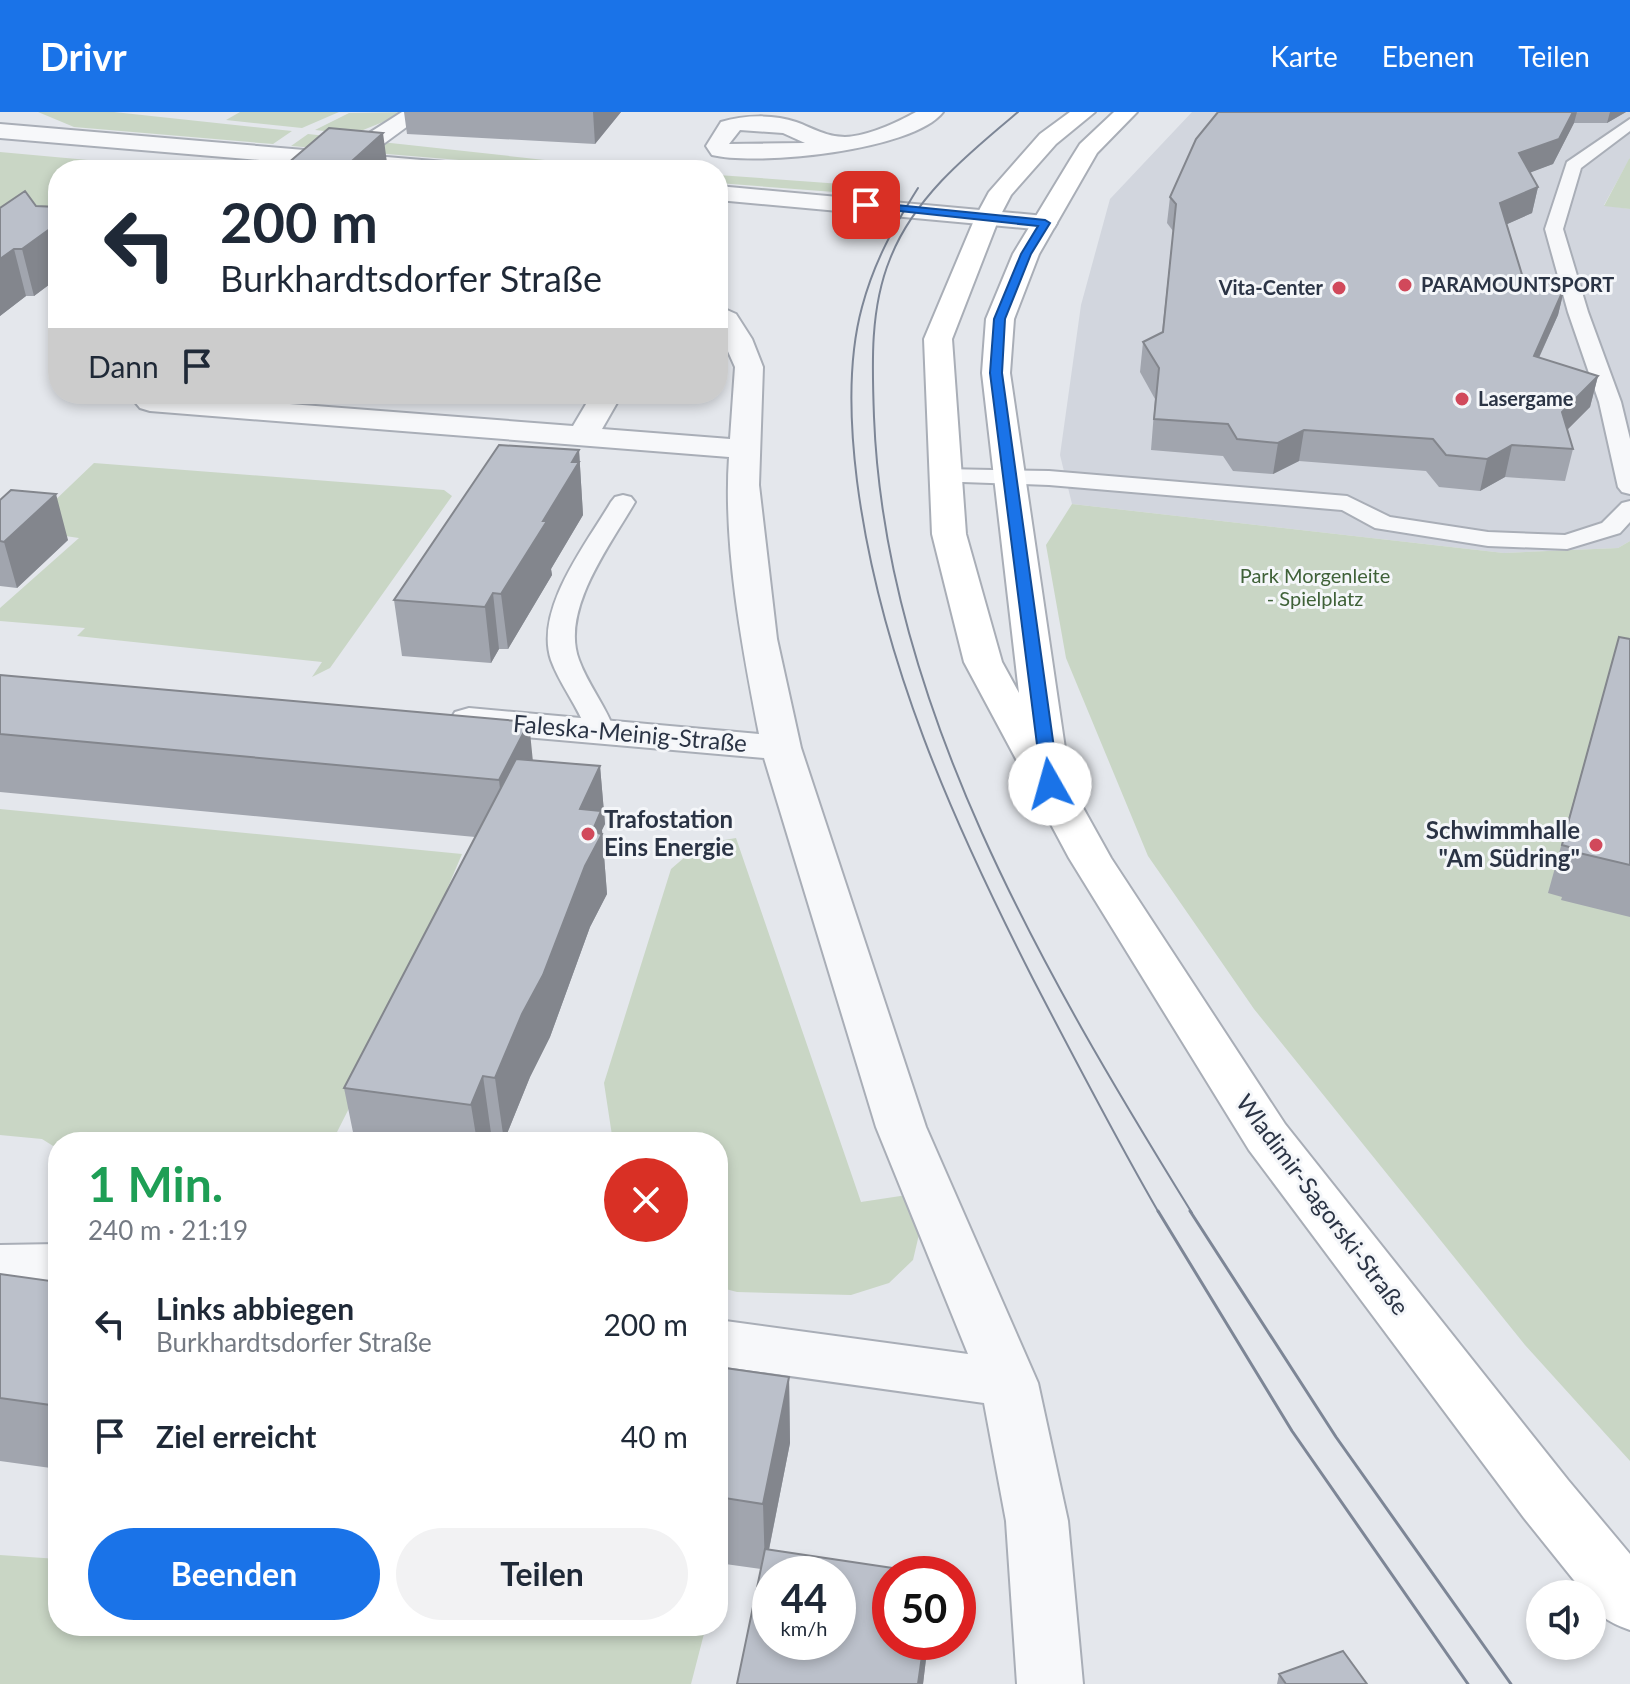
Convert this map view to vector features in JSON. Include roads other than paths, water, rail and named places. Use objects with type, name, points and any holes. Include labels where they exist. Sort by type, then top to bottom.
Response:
[{"type":"main road","name":"Wladimir-Sagorski-Straße","points":[[1084,112],[1029,158],[1001,192],[987,218],[938,339],[943,476],[949,534],[983,662],[1090,858],[1267,1137],[1546,1499],[1630,1601]]},
{"type":"main road","name":"Wladimir-Sagorski-Straße","points":[[1050,784],[1032,635],[1007,477],[996,373],[1000,319],[1026,254],[1088,149],[1126,112]]},
{"type":"street","points":[[374,140],[416,112]]},
{"type":"street","points":[[843,143],[888,134],[932,112]]},
{"type":"street","points":[[9,125],[357,160]]},
{"type":"street","points":[[728,194],[1045,223]]},
{"type":"street","name":"Faleska-Meinig-Straße","points":[[728,323],[749,367],[743,485],[759,639],[781,748],[901,1127],[1009,1383],[1037,1521],[1050,1684]]},
{"type":"street","points":[[175,404],[745,449]]},
{"type":"street","points":[[583,436],[601,404]]},
{"type":"street","name":"Faleska-Meinig-Straße","points":[[430,717],[781,748]]},
{"type":"street","points":[[0,1266],[48,1265]]},
{"type":"street","points":[[728,1344],[1009,1383]]},
{"type":"lane","points":[[1630,124],[1573,166],[1554,229],[1578,312],[1610,402],[1630,487]]},
{"type":"lane","points":[[943,476],[1007,477],[1347,503],[1384,523],[1488,539],[1567,542],[1611,528],[1630,508]]},
{"type":"lane","points":[[601,732],[593,705],[564,658],[560,630],[565,606],[623,502]]},
{"type":"tram line","points":[[1018,112],[962,160],[928,196],[900,237],[883,278],[874,336],[873,377],[885,524],[908,629],[941,732],[982,833],[1030,932],[1082,1028],[1192,1213]]},
{"type":"tram line","points":[[918,188],[892,231],[872,275],[857,328],[852,371],[857,481],[883,612],[924,738],[975,860],[1064,1038],[1159,1213]]},
{"type":"tram line","points":[[1158,1211],[1292,1431],[1468,1684]]},
{"type":"tram line","points":[[1190,1211],[1336,1437],[1511,1684]]},
{"type":"place","name":"PARAMOUNTSPORT","points":[[1405,285]]},
{"type":"place","name":"Vita-Center","points":[[1339,288]]},
{"type":"place","name":"Lasergame","points":[[1462,399]]},
{"type":"place","name":"Trafostation Eins Energie","points":[[588,834]]},
{"type":"place","name":"Schwimmhalle \"Am Südring\"","points":[[1596,845]]},
{"type":"park label","name":"Park Morgenleite - Spielplatz","points":[[1315,588]]}]
